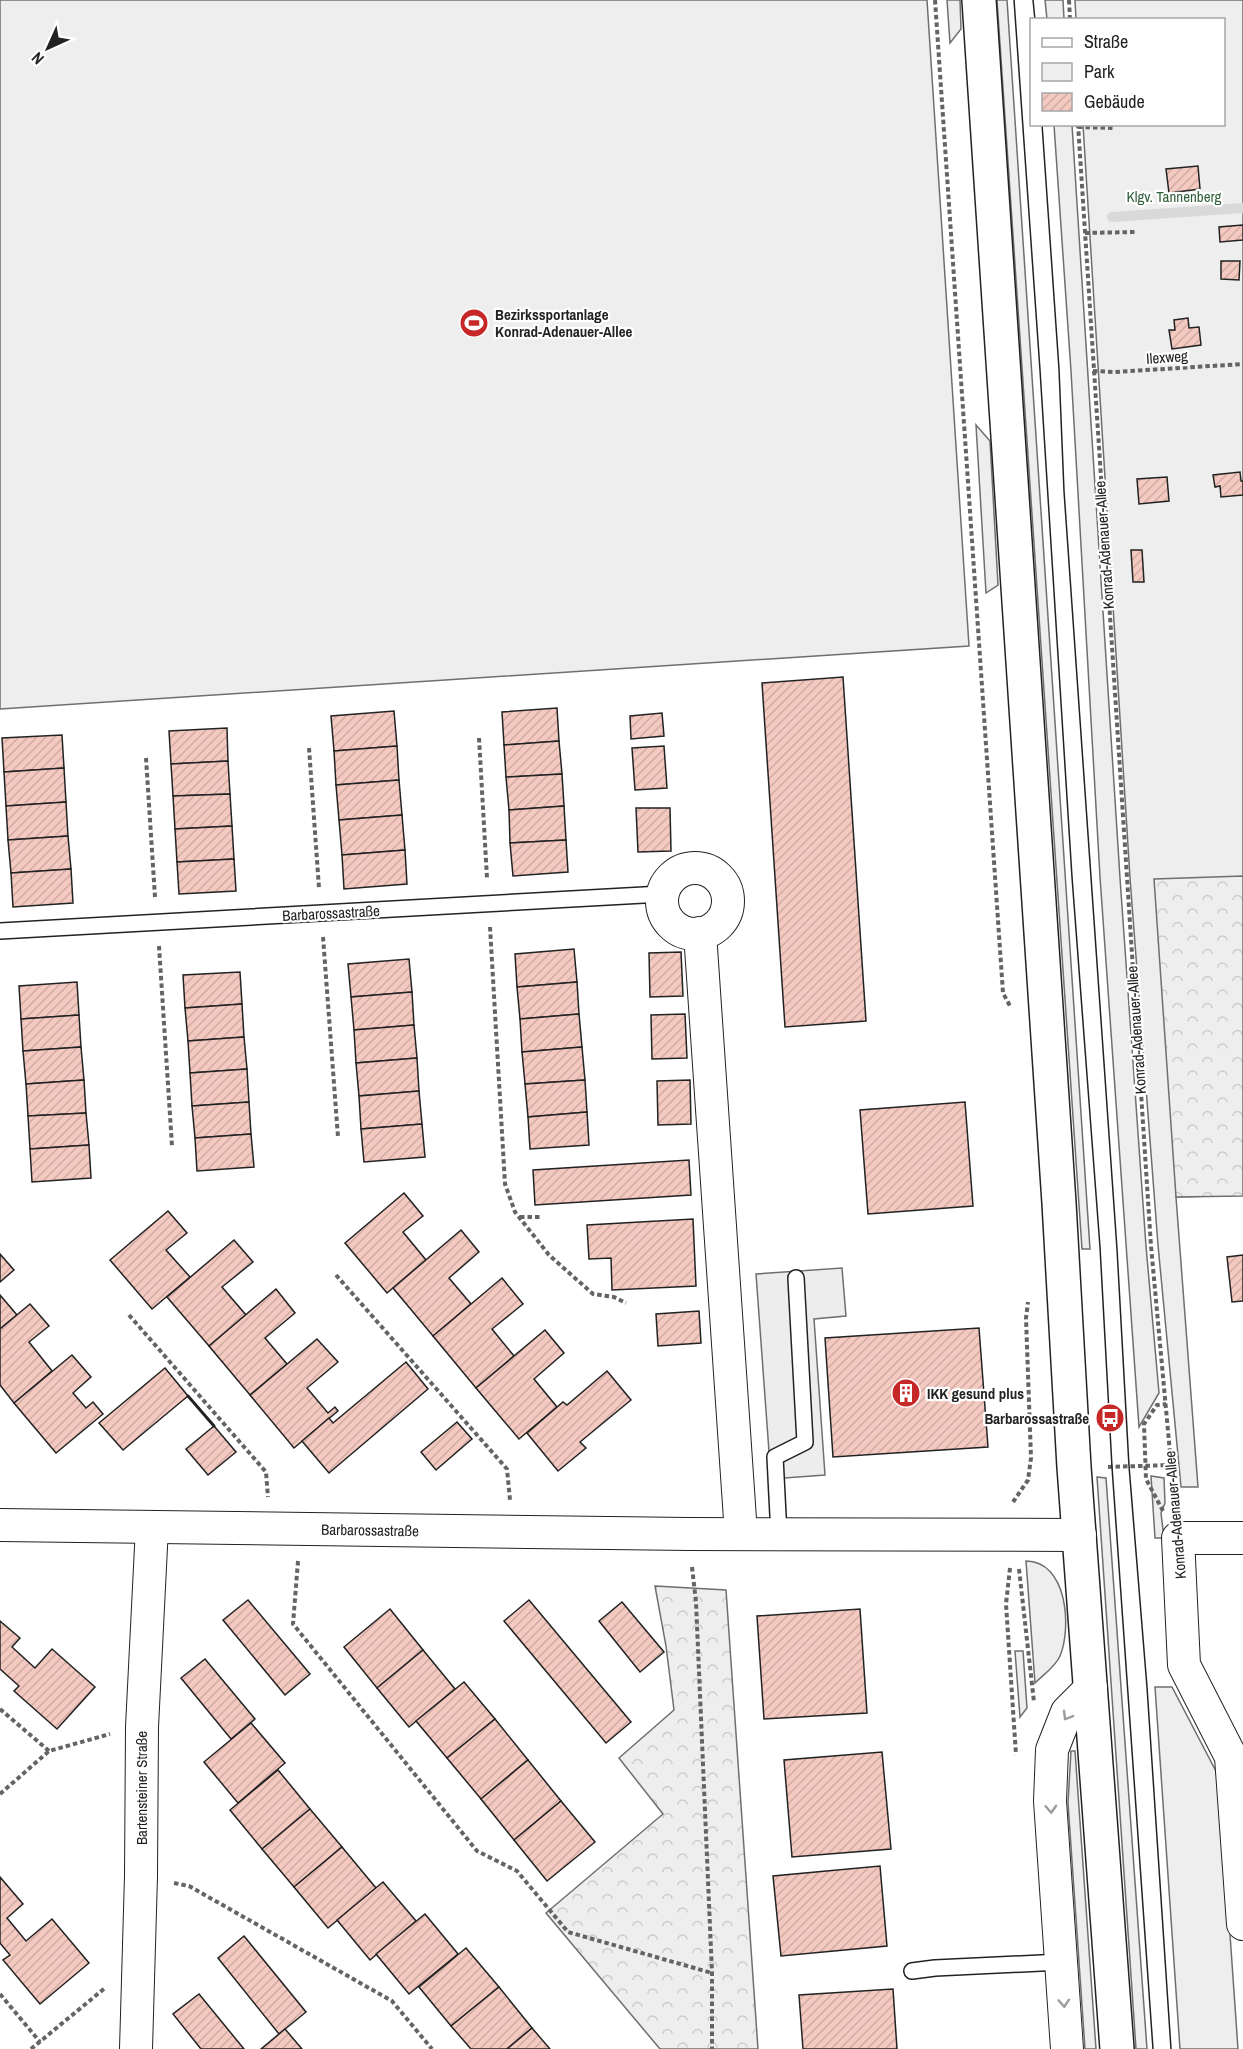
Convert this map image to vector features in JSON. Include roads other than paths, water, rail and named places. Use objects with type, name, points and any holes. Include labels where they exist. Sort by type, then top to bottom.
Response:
[{"type":"main road","points":[[979,0],[1080,1535],[1117,2049]]},
{"type":"street","points":[[697,868],[716,876],[723,883],[728,903],[719,924],[700,933],[682,931],[672,924],[664,912],[662,894],[672,876],[686,869],[697,868]]},
{"type":"street","points":[[700,933],[741,1534]]},
{"type":"street","name":"Barbarossastraße","points":[[0,1525],[779,1535],[1080,1535]]},
{"type":"street","name":"Bartensteiner Straße","points":[[136,2049],[142,1727],[152,1527]]},
{"type":"street","name":"Konrad-Adenauer-Allee","points":[[1243,1538],[1178,1538],[1184,1665],[1231,1757],[1243,1924]]},
{"type":"street","points":[[1067,2049],[1050,1801],[1052,1750],[1067,1712],[1091,1688]]},
{"type":"lane","name":"Barbarossastraße","points":[[0,931],[662,894]]},
{"type":"lane","points":[[779,1535],[775,1457],[805,1442],[796,1278]]},
{"type":"lane","points":[[912,1971],[1061,1962]]},
{"type":"waterway","points":[[1112,217],[1243,208]]},
{"type":"tram line","points":[[1014,0],[1153,2049]]},
{"type":"tram line","points":[[1033,0],[1035,18]]},
{"type":"tram line","points":[[1042,126],[1059,369],[1064,491],[1117,1249],[1129,1466],[1147,1687],[1171,2049]]},
{"type":"place","name":"Bezirkssportanlage Konrad-Adenauer-Allee","points":[[474,323]]},
{"type":"place","name":"IKK gesund plus","points":[[906,1393]]},
{"type":"place","name":"Barbarossastraße","points":[[1110,1418]]},
{"type":"park label","name":"Klgv. Tannenberg","points":[[1174,196]]}]
